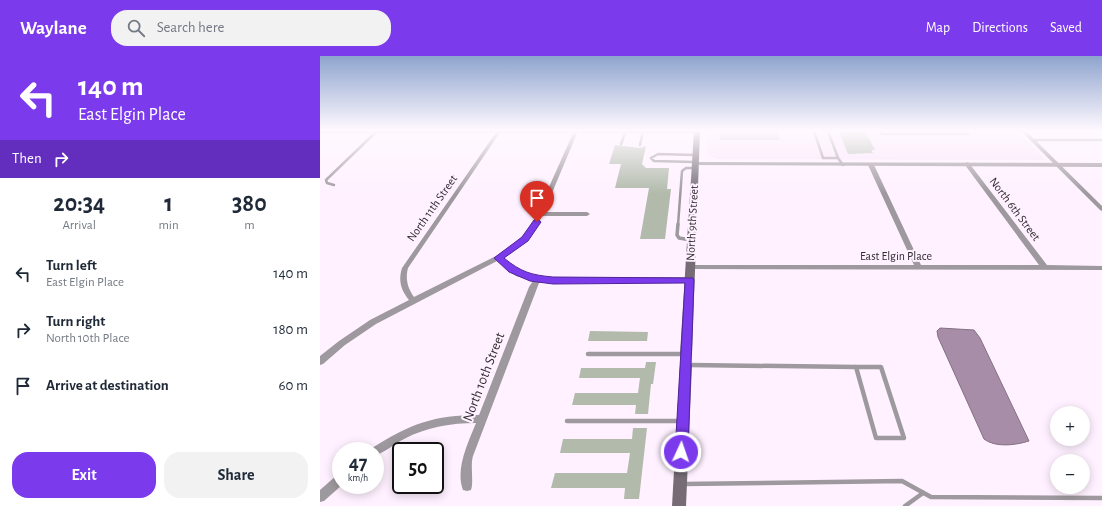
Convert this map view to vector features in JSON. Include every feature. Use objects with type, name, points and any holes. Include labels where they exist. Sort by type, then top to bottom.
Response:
[{"type":"main road","name":"North 9th Street","points":[[679,506],[696,152]]},
{"type":"street","name":"North 11th Street","points":[[412,301],[402,282],[405,268],[485,152]]},
{"type":"street","points":[[320,361],[363,329],[412,301],[498,258],[525,239],[535,226],[567,152]]},
{"type":"street","points":[[1044,152],[1102,209]]},
{"type":"street","points":[[695,162],[843,165],[1102,165]]},
{"type":"street","name":"North 6th Street","points":[[967,164],[1045,268]]},
{"type":"street","points":[[871,165],[918,268]]},
{"type":"street","points":[[540,214],[587,214]]},
{"type":"street","points":[[498,258],[518,274],[537,280],[689,280]]},
{"type":"street","name":"East Elgin Place","points":[[690,267],[1102,268]]},
{"type":"street","name":"North 10th Street","points":[[467,486],[466,464],[482,419],[537,280]]},
{"type":"street","points":[[384,446],[404,434],[428,424],[453,418],[482,419]]},
{"type":"street","points":[[320,498],[332,487]]},
{"type":"lane","points":[[334,185],[327,183],[326,180],[356,152]]},
{"type":"lane","points":[[820,152],[822,158],[838,158]]},
{"type":"lane","points":[[836,152],[843,165]]},
{"type":"lane","points":[[658,154],[695,162],[654,161],[651,158],[658,154]]},
{"type":"lane","points":[[691,240],[679,238],[677,235],[682,171],[695,162]]},
{"type":"lane","points":[[588,354],[686,360],[881,367],[904,438],[876,438],[856,367]]},
{"type":"lane","points":[[567,421],[683,421]]},
{"type":"lane","points":[[680,484],[902,481],[932,498],[1102,498]]},
{"type":"lane","points":[[905,506],[923,493]]},
{"type":"shaded area","points":[[707,152],[1038,152],[1046,160],[717,159],[707,154]]},
{"type":"shaded area","points":[[940,328],[974,330],[980,338],[1029,441],[1018,444],[1000,445],[984,439],[938,337],[937,331]]},
{"type":"building","points":[[613,152],[645,152],[642,164],[646,168],[669,168],[667,189],[671,189],[665,239],[640,239],[649,188],[615,188],[621,164],[609,164]]},
{"type":"building","points":[[847,152],[873,153],[848,154]]},
{"type":"building","points":[[590,331],[648,332],[647,341],[588,341]]},
{"type":"building","points":[[646,362],[656,362],[653,384],[651,384],[648,414],[635,414],[636,405],[572,405],[575,393],[638,393],[640,378],[579,378],[581,368],[645,368]]},
{"type":"building","points":[[633,428],[647,428],[639,499],[624,499],[625,488],[551,488],[555,473],[627,473],[630,453],[560,453],[563,439],[632,439]]},
{"type":"route","points":[[537,222],[525,239],[498,258],[518,274],[537,280],[689,280],[681,452]]}]
